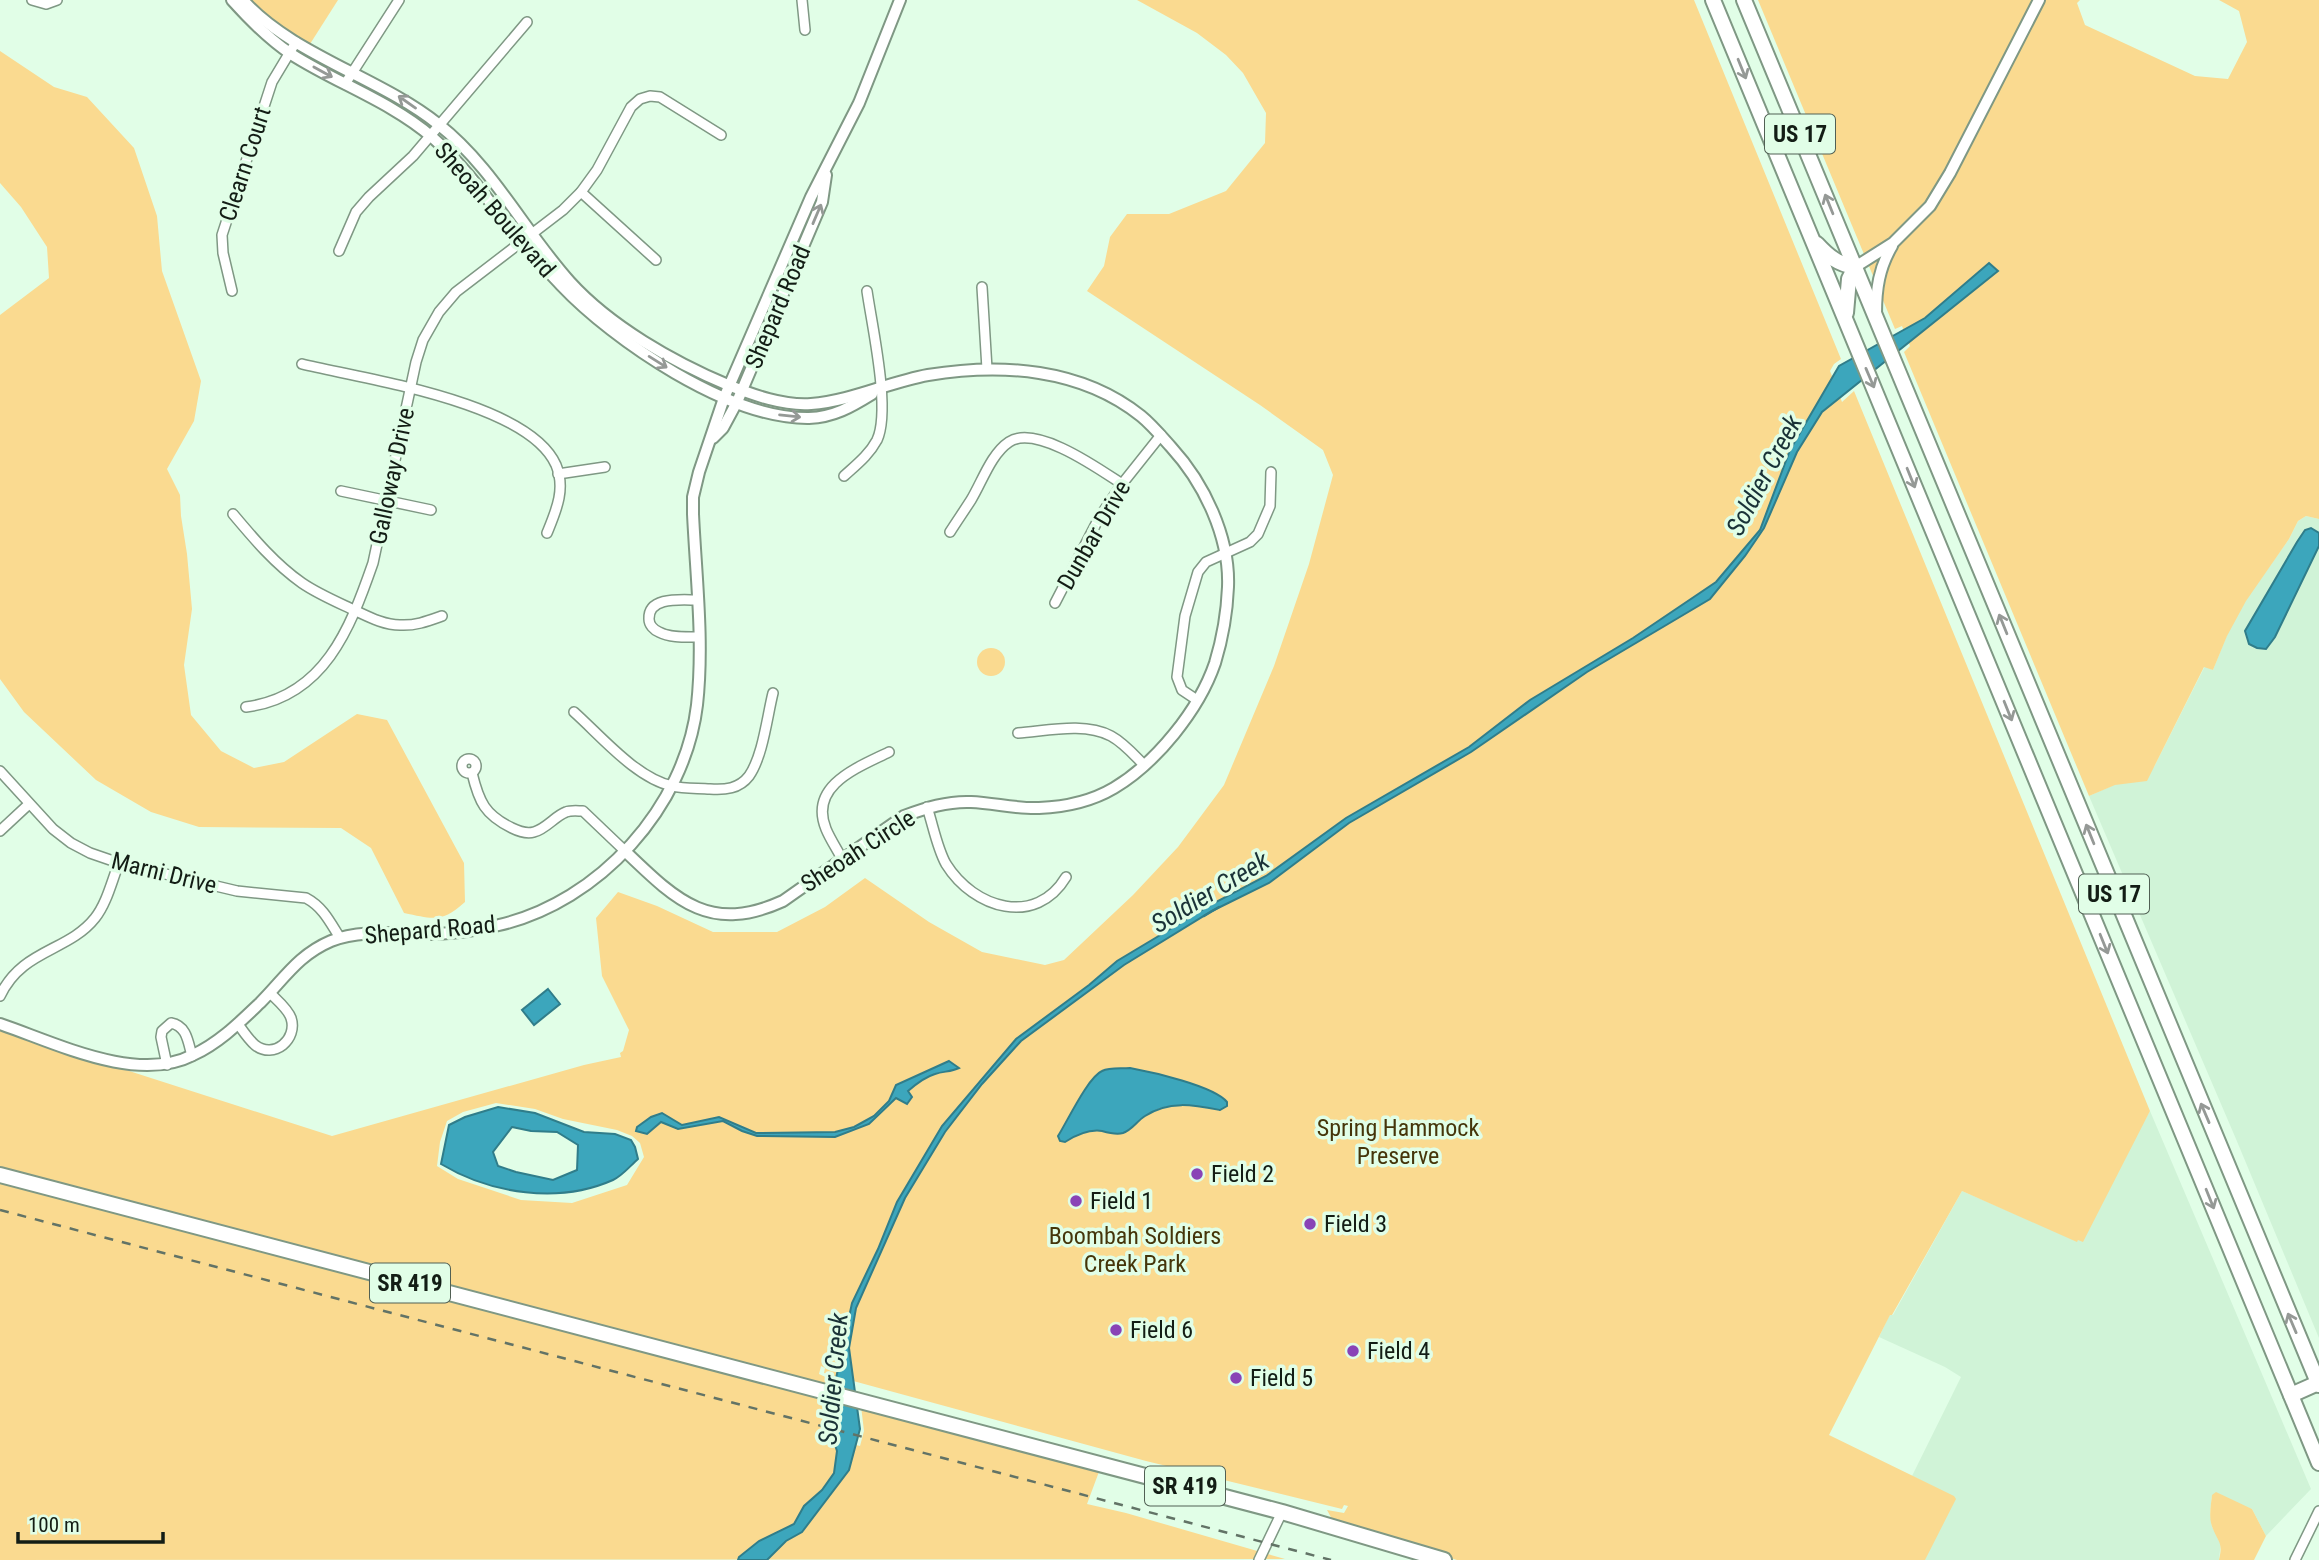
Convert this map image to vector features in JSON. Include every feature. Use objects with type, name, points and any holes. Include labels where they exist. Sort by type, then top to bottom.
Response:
[{"type":"main road","name":"US 17","points":[[1713,0],[2319,1463]]},
{"type":"main road","name":"US 17","points":[[1744,0],[2318,1384]]},
{"type":"main road","points":[[1811,238],[1831,259],[1842,265],[1855,267],[1846,295],[1846,320]]},
{"type":"main road","name":"SR 419","points":[[0,1175],[1282,1512],[1444,1560]]},
{"type":"main road","points":[[2291,1395],[2318,1384]]},
{"type":"street","points":[[32,0],[46,4],[57,0]]},
{"type":"street","name":"Sheoah Boulevard","points":[[232,0],[296,42],[397,94],[440,125],[477,161],[571,283],[635,335],[730,386]]},
{"type":"street","name":"Sheoah Boulevard","points":[[243,0],[253,16],[289,53],[389,107],[431,136],[466,171],[521,242],[597,319],[628,344],[724,398]]},
{"type":"street","points":[[345,84],[399,0]]},
{"type":"street","points":[[802,0],[805,30]]},
{"type":"street","name":"Shepard Road","points":[[0,1024],[119,1064],[167,1065],[214,1044],[270,993],[299,960],[318,947],[340,938],[473,931],[503,924],[566,898],[594,880],[626,852],[649,822],[671,786],[683,757],[696,708],[698,638],[694,497],[699,472],[724,398],[811,197],[859,103],[900,0]]},
{"type":"street","points":[[1855,267],[1893,243],[1930,206],[1950,173],[2039,0]]},
{"type":"street","points":[[339,251],[356,212],[414,156],[527,22]]},
{"type":"street","name":"Clearn Court","points":[[232,291],[223,253],[222,235],[272,82],[296,42]]},
{"type":"street","name":"Galloway Drive","points":[[246,707],[264,705],[304,686],[321,670],[335,650],[373,563],[415,362],[423,340],[439,312],[472,278],[533,234],[581,192],[631,107],[640,99],[660,97],[721,135]]},
{"type":"street","name":"Shepard Road","points":[[711,440],[723,428],[743,390],[822,202],[826,167]]},
{"type":"street","points":[[581,192],[656,260]]},
{"type":"street","points":[[1879,324],[1876,288],[1893,243]]},
{"type":"street","points":[[982,288],[987,369]]},
{"type":"street","points":[[844,476],[870,452],[878,438],[882,422],[867,291]]},
{"type":"street","points":[[302,365],[460,402],[503,420],[531,437],[555,463],[558,474],[560,492],[547,533]]},
{"type":"street","name":"Sheoah Circle","points":[[626,852],[676,898],[714,913],[736,916],[763,910],[783,901],[904,816],[927,807],[970,802],[1037,809],[1092,799],[1114,788],[1144,765],[1176,733],[1207,683],[1218,649],[1228,582],[1225,555],[1210,505],[1183,460],[1144,418],[1127,406],[1082,383],[1062,376],[1031,371],[987,369],[927,376],[809,404],[778,401],[730,386]]},
{"type":"street","name":"Sheoah Circle","points":[[724,398],[775,414],[809,418],[843,412],[880,389]]},
{"type":"street","name":"Dunbar Drive","points":[[1055,603],[1099,518],[1161,435]]},
{"type":"street","points":[[950,531],[999,451],[1016,438],[1031,439],[1067,449],[1122,484]]},
{"type":"street","points":[[558,474],[605,467]]},
{"type":"street","points":[[1197,700],[1182,690],[1177,677],[1185,616],[1201,567],[1206,562],[1250,542],[1258,534],[1270,506],[1271,472]]},
{"type":"street","points":[[341,491],[431,510]]},
{"type":"street","points":[[233,514],[284,570],[304,585],[354,610],[381,622],[397,625],[417,625],[442,616]]},
{"type":"street","points":[[697,600],[656,604],[649,619],[651,627],[657,632],[698,638]]},
{"type":"street","points":[[574,712],[645,774],[671,786],[725,790],[739,785],[748,777],[757,761],[773,693]]},
{"type":"street","points":[[1018,733],[1072,729],[1097,731],[1111,736],[1144,765]]},
{"type":"street","points":[[842,859],[826,829],[823,817],[827,794],[844,775],[889,752]]},
{"type":"street","name":"Marni Drive","points":[[0,771],[53,829],[90,853],[119,863],[237,891],[306,898],[316,903],[324,912],[340,938]]},
{"type":"street","points":[[472,773],[476,791],[487,812],[501,822],[519,831],[532,833],[567,812],[583,811],[626,852]]},
{"type":"street","points":[[0,831],[29,804]]},
{"type":"street","points":[[927,807],[944,861],[955,877],[987,901],[1023,908],[1037,905],[1052,896],[1066,877]]},
{"type":"street","points":[[0,996],[13,973],[83,930],[95,918],[103,906],[119,863]]},
{"type":"street","points":[[238,1024],[255,1045],[273,1051],[283,1046],[291,1037],[293,1027],[290,1015],[270,993]]},
{"type":"street","points":[[167,1065],[161,1037],[162,1031],[171,1023],[181,1026],[185,1031],[192,1056]]},
{"type":"street","points":[[2295,1560],[2319,1511]]},
{"type":"street","points":[[1259,1560],[1282,1512]]},
{"type":"shaded area","points":[[2306,516],[2319,519],[2319,533],[2311,528],[2305,530],[2297,542],[2266,649],[2275,637],[2319,546],[2319,1338],[2089,796],[2154,767],[2205,666],[2213,670],[2235,615],[2289,539],[2298,521]]},
{"type":"shaded area","points":[[2150,1111],[2311,1489],[2266,1536],[2252,1509],[2212,1495],[2212,1527],[2221,1541],[2219,1560],[1923,1560],[1954,1497],[1912,1476],[1961,1377],[1879,1337],[1890,1314],[1893,1315],[1962,1191],[2077,1241]]},
{"type":"green space","points":[[250,0],[338,0],[310,44],[268,17]]},
{"type":"green space","name":"Spring Hammock Preserve","points":[[1137,0],[1694,0],[1841,359],[1830,371],[1842,402],[1854,391],[2150,1111],[2083,1242],[2077,1242],[1962,1191],[1890,1315],[1829,1435],[1954,1496],[1956,1499],[1925,1560],[1457,1560],[1333,1521],[1327,1510],[1344,1513],[1348,1506],[1344,1505],[1342,1509],[1146,1461],[824,1373],[825,1368],[821,1366],[819,1374],[832,1380],[830,1388],[0,1170],[0,1029],[92,1061],[332,1136],[621,1057],[629,1030],[602,976],[596,918],[618,892],[657,906],[713,932],[777,932],[825,907],[865,878],[929,922],[982,952],[1045,965],[1064,960],[1133,895],[1178,847],[1224,785],[1274,666],[1309,564],[1333,475],[1323,450],[1260,405],[1087,291],[1104,266],[1110,237],[1127,214],[1169,214],[1226,191],[1265,143],[1266,113],[1243,73],[1226,55],[1197,33]],"holes":[[[496,1103],[535,1109],[563,1119],[617,1130],[632,1136],[640,1143],[644,1157],[627,1185],[572,1203],[521,1200],[458,1179],[437,1166],[440,1142],[447,1121],[463,1112]]]},
{"type":"green space","points":[[1758,0],[2080,0],[2077,3],[2085,25],[2195,76],[2228,79],[2247,42],[2239,11],[2219,0],[2319,0],[2319,519],[2306,516],[2298,521],[2289,539],[2246,601],[2213,670],[2204,667],[2147,781],[2115,785],[2089,796],[1904,352],[1910,346],[1902,326],[1895,329],[1882,292]]},
{"type":"green space","points":[[0,51],[54,87],[87,97],[134,148],[157,216],[162,271],[201,381],[194,421],[167,469],[180,495],[187,554],[192,609],[184,665],[191,715],[221,751],[254,768],[284,762],[357,714],[387,720],[464,863],[465,902],[450,913],[430,918],[404,913],[371,848],[341,828],[199,827],[151,812],[96,780],[24,712],[0,679],[0,315],[49,278],[47,247],[21,207],[0,183]]},
{"type":"green space","points":[[991,648],[1001,652],[1005,662],[1001,672],[991,676],[981,672],[977,662],[981,652]]},
{"type":"green space","points":[[0,1180],[828,1397],[823,1420],[828,1438],[860,1446],[864,1431],[861,1406],[1100,1469],[1087,1504],[1285,1559],[0,1560]]},
{"type":"green space","points":[[2216,1492],[2252,1509],[2266,1536],[2254,1560],[2219,1560],[2219,1540],[2211,1525],[2210,1516],[2212,1495]]},
{"type":"water","points":[[1989,263],[1998,271],[1822,412],[1797,452],[1764,528],[1710,599],[1587,672],[1471,752],[1349,823],[1269,883],[1212,911],[1124,965],[1021,1041],[982,1084],[945,1132],[905,1198],[856,1308],[849,1348],[860,1429],[849,1470],[802,1532],[786,1541],[767,1560],[738,1560],[759,1541],[794,1524],[804,1506],[822,1490],[834,1473],[837,1451],[827,1421],[852,1303],[897,1202],[942,1126],[1016,1039],[1117,961],[1212,904],[1266,876],[1346,818],[1469,747],[1530,700],[1633,638],[1716,582],[1760,530],[1790,450],[1839,366],[1925,318]]},
{"type":"water","points":[[2311,528],[2319,533],[2319,546],[2275,637],[2266,649],[2257,648],[2249,644],[2245,631],[2297,542],[2305,530]]},
{"type":"water","points":[[548,989],[560,1004],[534,1025],[522,1010]]},
{"type":"water","points":[[949,1061],[959,1068],[921,1081],[908,1091],[912,1097],[907,1104],[896,1098],[869,1124],[835,1137],[757,1136],[723,1121],[678,1129],[661,1122],[647,1134],[636,1131],[637,1127],[651,1117],[662,1113],[682,1125],[719,1117],[756,1133],[835,1132],[854,1127],[874,1116],[889,1101],[896,1085]]},
{"type":"water","points":[[1130,1068],[1167,1076],[1209,1090],[1227,1102],[1227,1106],[1220,1110],[1191,1105],[1172,1106],[1154,1111],[1123,1133],[1092,1131],[1065,1142],[1060,1141],[1058,1136],[1096,1075],[1108,1069]]},
{"type":"water","points":[[498,1107],[535,1113],[584,1132],[615,1134],[631,1140],[638,1159],[616,1178],[570,1192],[503,1189],[481,1183],[441,1164],[449,1125]],"holes":[[[512,1127],[557,1132],[578,1145],[577,1170],[553,1180],[498,1166],[493,1152]]]},
{"type":"waterway","name":"Soldier Creek","points":[[1204,916],[1219,907]]},
{"type":"railway","points":[[0,1210],[1331,1560]]},
{"type":"place","name":"Field 2","points":[[1197,1174]]},
{"type":"place","name":"Field 1","points":[[1076,1201]]},
{"type":"place","name":"Field 3","points":[[1310,1224]]},
{"type":"place","name":"Field 6","points":[[1116,1330]]},
{"type":"place","name":"Field 4","points":[[1353,1351]]},
{"type":"place","name":"Field 5","points":[[1236,1378]]},
{"type":"park label","name":"Boombah Soldiers Creek Park","points":[[1135,1250]]}]
